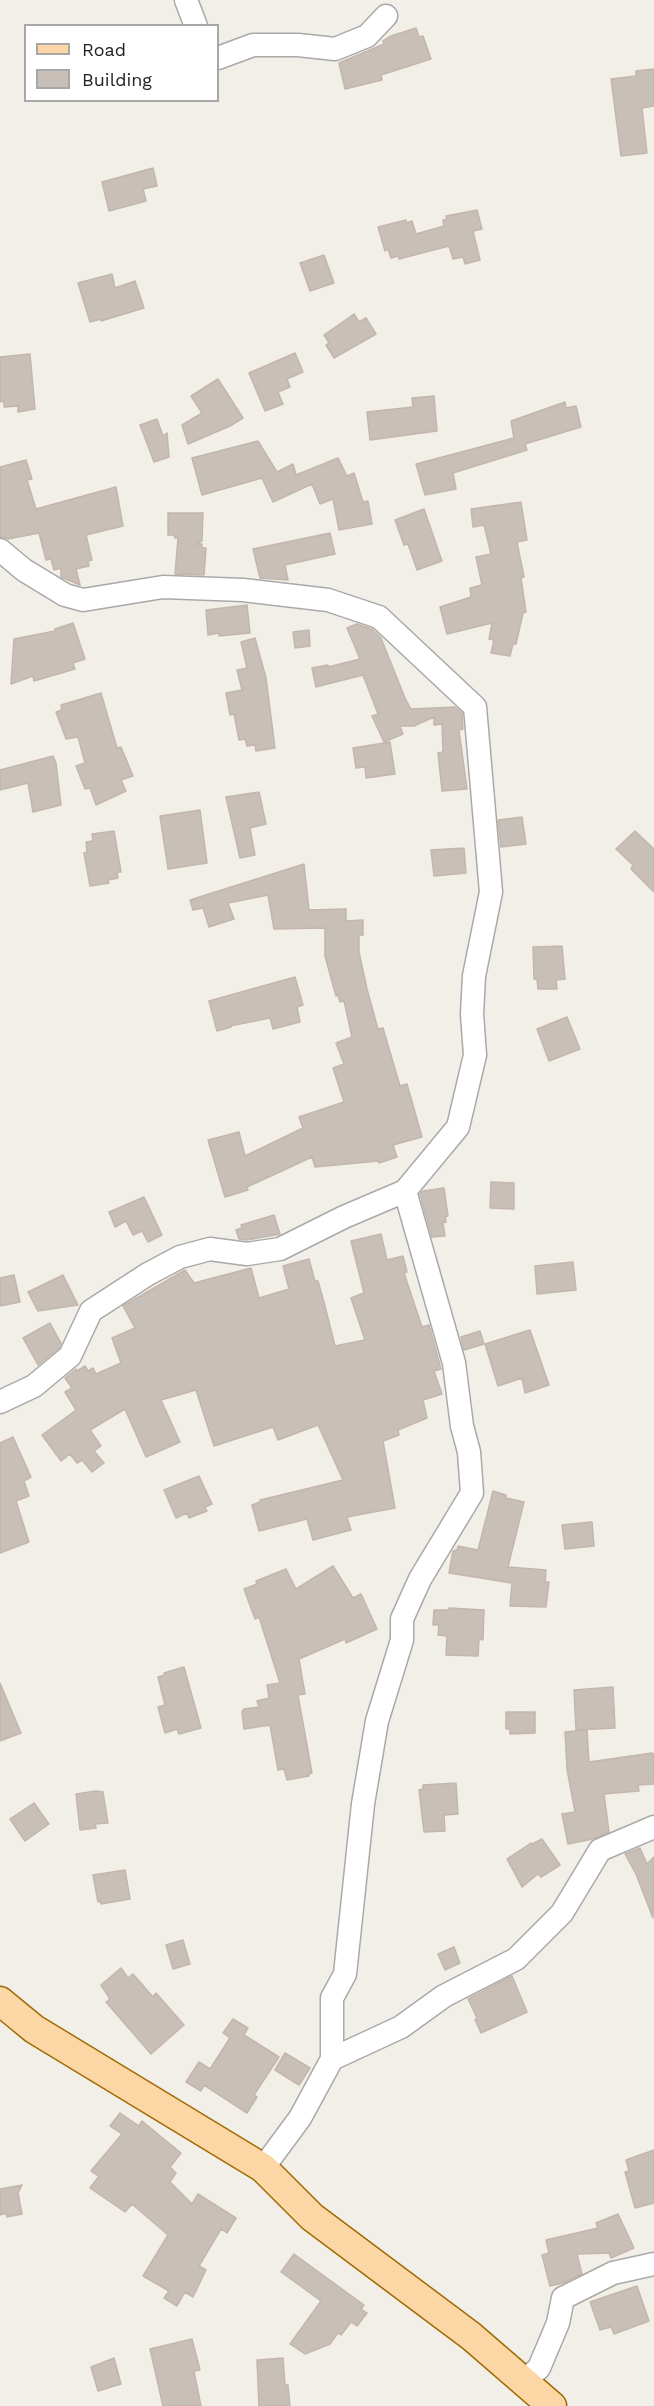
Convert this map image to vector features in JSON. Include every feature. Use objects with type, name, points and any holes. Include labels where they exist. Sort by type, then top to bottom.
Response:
[{"type":"main road","points":[[0,2001],[34,2029],[264,2168],[312,2217],[471,2336],[552,2406]]},
{"type":"street","points":[[186,0],[195,24]]},
{"type":"street","points":[[219,58],[253,45],[298,45],[335,49],[367,36],[386,16]]},
{"type":"street","points":[[0,550],[24,570],[65,595],[83,600],[163,587],[243,590],[328,600],[379,617],[476,707],[491,892],[474,976],[472,1014],[475,1055],[458,1127],[405,1191],[344,1217],[280,1249],[247,1254],[210,1249],[180,1257],[147,1274],[91,1311],[70,1356],[34,1386],[0,1402]]},
{"type":"street","points":[[264,2168],[300,2118],[332,2059],[332,1998],[345,1974],[363,1804],[377,1722],[402,1640],[402,1619],[420,1579],[472,1493],[469,1452],[462,1426],[454,1363],[405,1191]]},
{"type":"street","points":[[332,2059],[401,2027],[444,1996],[516,1959],[562,1913],[600,1850],[654,1827]]},
{"type":"street","points":[[523,2382],[539,2368],[558,2323],[563,2298],[613,2273],[654,2264]]},
{"type":"building","points":[[416,28],[419,37],[423,36],[431,59],[381,75],[382,80],[345,89],[339,63],[384,44],[383,41],[391,36]]},
{"type":"building","points":[[654,69],[654,106],[642,108],[647,153],[621,156],[611,79],[636,76],[636,71]]},
{"type":"building","points":[[153,168],[157,186],[143,189],[146,201],[109,211],[102,182]]},
{"type":"building","points":[[477,210],[482,229],[473,231],[480,260],[465,264],[463,257],[453,259],[449,246],[399,259],[399,256],[391,258],[388,249],[385,251],[378,227],[406,220],[406,223],[412,221],[416,234],[444,226],[443,220],[447,219],[446,216]]},
{"type":"building","points":[[324,255],[334,283],[310,291],[300,263]]},
{"type":"building","points":[[112,274],[115,288],[135,281],[144,308],[90,322],[78,283]]},
{"type":"building","points":[[354,314],[359,322],[366,318],[376,334],[334,358],[326,345],[329,343],[324,335]]},
{"type":"building","points":[[295,353],[303,372],[287,379],[290,387],[278,392],[283,404],[265,411],[249,373]]},
{"type":"building","points":[[30,354],[35,409],[18,412],[18,406],[4,407],[4,401],[0,402],[0,357]]},
{"type":"building","points":[[218,379],[243,418],[188,444],[182,425],[202,413],[191,396]]},
{"type":"building","points":[[434,396],[437,431],[370,440],[367,412],[413,407],[412,398]]},
{"type":"building","points":[[565,402],[566,408],[576,406],[581,427],[525,444],[527,450],[453,473],[456,489],[425,495],[416,464],[514,438],[511,421]]},
{"type":"building","points":[[157,419],[163,436],[167,433],[169,457],[154,462],[140,425]]},
{"type":"building","points":[[258,441],[277,472],[293,464],[296,475],[338,458],[347,476],[354,473],[363,502],[368,501],[372,524],[339,530],[333,499],[320,504],[312,484],[273,502],[262,478],[202,495],[192,458]]},
{"type":"building","points":[[26,460],[32,479],[27,480],[36,509],[116,487],[123,526],[86,535],[92,560],[88,561],[89,566],[76,569],[80,585],[61,577],[61,568],[54,570],[51,559],[46,560],[39,533],[8,539],[0,537],[0,467]]},
{"type":"building","points":[[521,502],[527,540],[517,542],[524,577],[521,578],[526,612],[523,613],[516,644],[513,644],[510,656],[491,653],[494,640],[489,639],[492,623],[447,634],[440,607],[471,597],[470,588],[482,585],[476,557],[491,554],[484,525],[473,527],[471,509]]},
{"type":"building","points":[[424,509],[442,561],[417,570],[408,544],[404,545],[395,520]]},
{"type":"building","points":[[168,513],[203,513],[202,541],[196,544],[202,544],[202,548],[206,548],[204,575],[175,574],[178,538],[168,535]]},
{"type":"building","points":[[330,533],[335,554],[285,565],[288,580],[260,578],[253,549]]},
{"type":"building","points":[[247,605],[250,633],[208,635],[206,610]]},
{"type":"building","points":[[73,623],[85,659],[73,663],[75,669],[34,681],[33,676],[11,684],[14,639],[55,631],[55,629]]},
{"type":"building","points":[[357,624],[372,629],[381,638],[411,709],[455,707],[462,713],[463,729],[459,730],[467,789],[442,791],[438,753],[443,752],[442,724],[434,725],[434,717],[414,726],[400,726],[403,734],[384,742],[372,716],[378,714],[363,675],[316,687],[312,668],[328,665],[328,667],[360,659],[347,628]]},
{"type":"building","points":[[309,630],[310,646],[295,648],[293,632]]},
{"type":"building","points":[[255,638],[266,678],[275,748],[256,751],[255,745],[247,746],[245,739],[239,740],[234,714],[230,715],[226,693],[242,690],[237,670],[247,668],[241,642]]},
{"type":"building","points":[[101,693],[117,748],[121,747],[133,776],[121,780],[126,791],[96,805],[90,788],[85,789],[76,766],[85,763],[78,737],[66,739],[56,712],[62,710],[61,705]]},
{"type":"building","points":[[390,742],[395,774],[366,778],[365,767],[356,768],[353,748]]},
{"type":"building","points":[[53,756],[56,763],[61,805],[33,812],[28,783],[0,790],[0,770]]},
{"type":"building","points":[[259,792],[266,824],[250,828],[255,855],[240,858],[226,797]]},
{"type":"building","points":[[200,810],[207,863],[168,869],[160,816]]},
{"type":"building","points":[[522,817],[526,844],[501,847],[498,820]]},
{"type":"building","points":[[114,831],[121,872],[117,872],[118,878],[108,880],[109,883],[90,886],[84,853],[87,852],[86,842],[93,841],[92,834]]},
{"type":"building","points":[[635,831],[654,849],[654,892],[631,869],[633,865],[616,849]]},
{"type":"building","points":[[464,848],[466,873],[434,876],[431,850]]},
{"type":"building","points":[[304,864],[309,910],[346,909],[346,921],[363,920],[363,935],[359,935],[359,952],[367,989],[378,1029],[383,1028],[400,1086],[407,1084],[422,1137],[393,1145],[397,1157],[379,1163],[378,1161],[315,1167],[312,1157],[247,1187],[248,1190],[225,1197],[208,1140],[239,1132],[245,1156],[303,1128],[299,1117],[344,1102],[333,1068],[344,1064],[336,1043],[352,1037],[344,1001],[340,1002],[338,995],[336,996],[325,956],[325,928],[274,929],[268,895],[228,903],[234,919],[209,927],[203,908],[193,910],[190,900]]},
{"type":"building","points":[[562,946],[565,979],[556,980],[557,989],[538,989],[537,979],[534,979],[533,947]]},
{"type":"building","points":[[295,977],[303,1005],[297,1007],[300,1022],[273,1029],[270,1018],[217,1031],[209,1001]]},
{"type":"building","points":[[567,1017],[580,1049],[549,1061],[537,1029]]},
{"type":"building","points":[[491,1182],[514,1183],[514,1209],[490,1208]]},
{"type":"building","points":[[444,1188],[448,1216],[445,1217],[446,1222],[443,1223],[445,1236],[432,1237],[420,1194],[423,1191]]},
{"type":"building","points":[[144,1197],[162,1235],[148,1242],[142,1231],[133,1235],[126,1221],[115,1227],[109,1212]]},
{"type":"building","points":[[274,1215],[280,1234],[247,1240],[239,1239],[236,1230],[242,1228],[241,1225]]},
{"type":"building","points":[[381,1234],[387,1260],[403,1256],[407,1272],[404,1273],[422,1327],[429,1325],[441,1369],[434,1371],[442,1394],[423,1400],[427,1418],[398,1430],[399,1435],[383,1441],[395,1508],[347,1517],[351,1530],[313,1540],[307,1519],[259,1531],[252,1505],[260,1500],[343,1480],[318,1425],[278,1440],[273,1427],[214,1446],[196,1390],[161,1400],[180,1442],[146,1457],[125,1409],[90,1430],[101,1446],[94,1451],[104,1463],[92,1472],[82,1460],[77,1463],[70,1454],[61,1461],[42,1435],[76,1410],[65,1392],[72,1388],[65,1378],[76,1369],[77,1371],[85,1366],[88,1371],[93,1368],[96,1374],[121,1363],[112,1338],[135,1328],[123,1306],[185,1270],[194,1283],[251,1268],[259,1298],[289,1289],[283,1266],[309,1259],[315,1281],[318,1281],[335,1346],[365,1340],[351,1298],[364,1293],[351,1241]]},
{"type":"building","points":[[573,1262],[576,1290],[537,1294],[535,1266]]},
{"type":"building","points":[[14,1275],[20,1302],[0,1306],[0,1278]]},
{"type":"building","points":[[63,1275],[78,1305],[38,1311],[28,1292]]},
{"type":"building","points":[[50,1323],[61,1343],[59,1348],[38,1365],[23,1338]]},
{"type":"building","points":[[530,1330],[549,1385],[525,1393],[522,1378],[498,1386],[485,1344]]},
{"type":"building","points":[[480,1331],[484,1344],[464,1350],[461,1337]]},
{"type":"building","points":[[13,1437],[31,1477],[24,1481],[29,1496],[16,1501],[29,1542],[0,1553],[0,1443]]},
{"type":"building","points":[[199,1476],[212,1504],[205,1507],[207,1511],[189,1518],[187,1513],[176,1518],[164,1490]]},
{"type":"building","points":[[493,1491],[506,1495],[506,1498],[524,1502],[508,1567],[546,1570],[545,1582],[549,1582],[546,1607],[510,1606],[512,1583],[449,1573],[453,1551],[457,1550],[458,1546],[478,1550]]},
{"type":"building","points":[[592,1522],[594,1546],[565,1549],[562,1525]]},
{"type":"building","points":[[333,1566],[353,1598],[361,1594],[377,1629],[346,1643],[345,1639],[299,1659],[305,1694],[298,1695],[312,1773],[309,1776],[287,1780],[284,1769],[278,1770],[270,1725],[244,1729],[242,1712],[244,1709],[259,1707],[257,1701],[269,1698],[267,1685],[280,1683],[259,1617],[255,1619],[244,1589],[257,1584],[256,1581],[286,1569],[296,1589]]},
{"type":"building","points":[[449,1608],[484,1610],[483,1640],[479,1639],[478,1656],[446,1655],[447,1636],[438,1635],[439,1625],[433,1625],[434,1610],[449,1610]]},
{"type":"building","points":[[184,1667],[201,1728],[179,1734],[177,1729],[165,1733],[158,1707],[165,1705],[158,1677]]},
{"type":"building","points":[[0,1683],[21,1733],[0,1741]]},
{"type":"building","points":[[613,1687],[615,1728],[576,1730],[574,1690]]},
{"type":"building","points":[[506,1712],[535,1712],[535,1733],[510,1734],[510,1729],[506,1729]]},
{"type":"building","points":[[587,1730],[589,1762],[652,1753],[654,1754],[654,1784],[638,1785],[639,1791],[604,1794],[609,1832],[593,1839],[568,1844],[562,1814],[575,1812],[567,1769],[565,1732]]},
{"type":"building","points":[[456,1783],[458,1814],[444,1815],[445,1831],[424,1832],[419,1790],[423,1789],[423,1785]]},
{"type":"building","points":[[103,1792],[108,1823],[95,1824],[96,1828],[80,1830],[76,1794]]},
{"type":"building","points":[[34,1803],[49,1824],[25,1841],[10,1819]]},
{"type":"building","points":[[542,1839],[560,1865],[541,1877],[538,1874],[522,1887],[507,1859],[531,1843]]},
{"type":"building","points":[[640,1848],[647,1864],[654,1857],[653,1918],[636,1874],[625,1854]]},
{"type":"building","points":[[125,1870],[130,1899],[101,1904],[100,1901],[98,1902],[93,1875]]},
{"type":"building","points":[[183,1940],[190,1964],[173,1969],[166,1945]]},
{"type":"building","points":[[454,1947],[460,1963],[445,1970],[438,1954]]},
{"type":"building","points":[[121,1968],[128,1978],[133,1974],[153,1997],[156,1993],[184,2025],[151,2054],[106,2002],[110,1999],[101,1985]]},
{"type":"building","points":[[512,1976],[527,2012],[481,2033],[468,1999]]},
{"type":"building","points":[[233,2019],[248,2028],[244,2035],[279,2057],[254,2095],[257,2097],[247,2113],[204,2085],[201,2091],[186,2082],[199,2062],[210,2069],[230,2038],[223,2033]]},
{"type":"building","points":[[285,2053],[310,2068],[299,2085],[275,2070]]},
{"type":"building","points":[[120,2113],[139,2126],[142,2121],[181,2153],[170,2167],[176,2173],[170,2182],[192,2204],[198,2194],[236,2218],[227,2233],[221,2229],[199,2266],[206,2270],[193,2297],[185,2292],[177,2306],[164,2298],[169,2291],[143,2276],[168,2235],[132,2204],[125,2212],[90,2188],[99,2176],[91,2171],[122,2134],[110,2126]]},
{"type":"building","points":[[654,2150],[654,2203],[635,2208],[625,2172],[629,2171],[626,2160]]},
{"type":"building","points":[[22,2185],[18,2193],[22,2214],[7,2217],[6,2213],[0,2215],[0,2189]]},
{"type":"building","points":[[618,2214],[634,2248],[611,2258],[609,2253],[577,2254],[582,2274],[550,2286],[542,2255],[549,2253],[546,2240],[598,2228],[596,2223]]},
{"type":"building","points":[[294,2254],[364,2305],[361,2309],[367,2313],[357,2326],[351,2322],[341,2335],[338,2333],[330,2344],[305,2354],[290,2344],[321,2301],[281,2272]]},
{"type":"building","points":[[637,2286],[649,2321],[614,2334],[611,2327],[600,2330],[590,2302]]},
{"type":"building","points":[[192,2339],[200,2370],[194,2371],[201,2406],[163,2406],[150,2349]]},
{"type":"building","points":[[114,2358],[121,2384],[98,2391],[91,2367]]},
{"type":"building","points":[[283,2358],[285,2385],[288,2385],[290,2406],[259,2406],[257,2360]]}]
